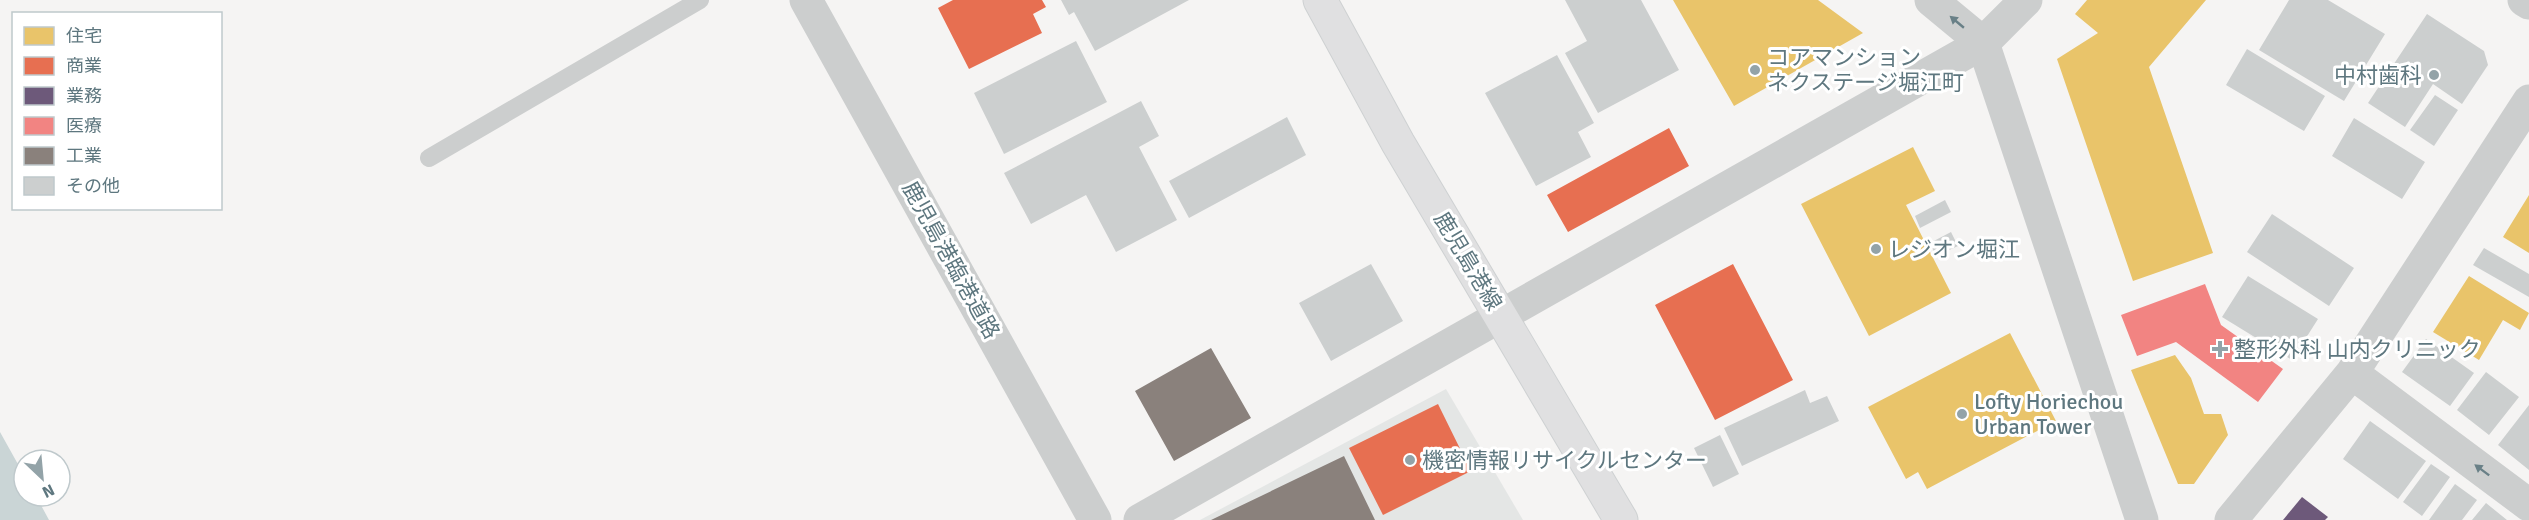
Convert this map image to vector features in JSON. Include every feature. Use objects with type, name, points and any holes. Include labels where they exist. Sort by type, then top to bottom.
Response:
[{"type":"main road","name":"鹿児島港線","points":[[1320,0],[1398,143],[1621,520]]},
{"type":"street","name":"鹿児島港臨港道路","points":[[806,0],[1095,520]]},
{"type":"street","points":[[1931,0],[1983,44],[2142,520]]},
{"type":"street","points":[[1140,520],[1983,44],[2026,0]]},
{"type":"street","points":[[2524,0],[2529,3]]},
{"type":"street","points":[[2230,520],[2352,373],[2529,101]]},
{"type":"street","points":[[2352,373],[2529,505]]},
{"type":"lane","points":[[429,158],[700,0]]},
{"type":"shaded area","points":[[1446,389],[1523,520],[1200,520]]},
{"type":"shaded area","points":[[0,432],[12,454],[12,508],[42,508],[49,520],[0,520]]},
{"type":"building: 住宅","name":"コアマンション ネクステージ堀江町","points":[[1673,0],[1818,0],[1863,33],[1734,106]]},
{"type":"building: 住宅","points":[[2087,0],[2206,0],[2149,67],[2213,253],[2133,281],[2057,59],[2098,33],[2075,14]]},
{"type":"building: 住宅","name":"レジオン堀江","points":[[1913,147],[1935,191],[1906,205],[1951,293],[1869,336],[1801,204]]},
{"type":"building: 住宅","points":[[2529,195],[2529,253],[2503,237]]},
{"type":"building: 住宅","points":[[2469,276],[2529,313],[2520,330],[2503,320],[2479,360],[2433,332]]},
{"type":"building: 住宅","name":"Lofty Horiechou Urban Tower","points":[[2010,333],[2056,421],[1927,489],[1918,472],[1906,479],[1868,407]]},
{"type":"building: 住宅","points":[[2175,355],[2191,378],[2204,414],[2221,414],[2228,435],[2194,484],[2178,484],[2131,370]]},
{"type":"building: 商業","points":[[953,0],[1042,0],[1046,7],[1033,14],[1042,33],[969,69],[938,8]]},
{"type":"building: 商業","points":[[1669,128],[1689,166],[1568,232],[1547,195]]},
{"type":"building: 商業","points":[[1733,264],[1793,380],[1715,420],[1655,305]]},
{"type":"building: 商業","name":"機密情報リサイクルセンター","points":[[1438,404],[1471,471],[1383,515],[1349,448]]},
{"type":"building: 業務","points":[[2302,497],[2328,517],[2325,520],[2283,520]]},
{"type":"building: 医療","name":"整形外科 山内クリニック","points":[[2205,284],[2221,325],[2283,369],[2258,402],[2176,342],[2137,356],[2121,315]]},
{"type":"building: 工業","points":[[1211,348],[1251,418],[1174,461],[1135,391]]},
{"type":"building: 工業","points":[[1344,456],[1375,520],[1211,520]]},
{"type":"building: その他","points":[[1061,0],[1189,0],[1095,51],[1074,12],[1069,15]]},
{"type":"building: その他","points":[[1565,0],[1641,0],[1679,70],[1598,113],[1565,53],[1587,41]]},
{"type":"building: その他","points":[[2289,0],[2328,0],[2385,34],[2344,101],[2259,50]]},
{"type":"building: その他","name":"中村歯科","points":[[2427,14],[2484,51],[2488,65],[2462,104],[2433,84],[2405,127],[2368,103]]},
{"type":"building: その他","points":[[1076,41],[1107,102],[1004,154],[974,93]]},
{"type":"building: その他","points":[[2247,49],[2325,96],[2304,131],[2226,85]]},
{"type":"building: その他","points":[[1557,55],[1594,123],[1578,132],[1591,157],[1536,186],[1485,93]]},
{"type":"building: その他","points":[[2435,95],[2458,110],[2434,146],[2410,130]]},
{"type":"building: その他","points":[[1141,101],[1159,136],[1139,147],[1177,220],[1116,252],[1086,195],[1031,224],[1004,173]]},
{"type":"building: その他","points":[[1287,117],[1306,155],[1189,218],[1169,181]]},
{"type":"building: その他","points":[[2354,118],[2425,162],[2402,199],[2332,156]]},
{"type":"building: その他","points":[[1945,200],[1951,212],[1920,228],[1915,216]]},
{"type":"building: その他","points":[[2272,214],[2354,268],[2329,306],[2247,252]]},
{"type":"building: その他","points":[[1951,232],[1958,246],[1936,256],[1930,243]]},
{"type":"building: その他","points":[[2484,248],[2529,274],[2529,297],[2473,265]]},
{"type":"building: その他","points":[[1371,264],[1403,321],[1331,361],[1299,303]]},
{"type":"building: その他","points":[[2248,276],[2318,319],[2292,360],[2222,317]]},
{"type":"building: その他","points":[[2426,339],[2474,373],[2450,406],[2402,372]]},
{"type":"building: その他","points":[[2486,372],[2519,397],[2489,435],[2457,410]]},
{"type":"building: その他","points":[[1805,390],[1810,403],[1827,396],[1839,421],[1742,466],[1724,428]]},
{"type":"building: その他","points":[[2529,405],[2529,470],[2498,445]]},
{"type":"building: その他","points":[[2370,421],[2426,461],[2398,499],[2343,459]]},
{"type":"building: その他","points":[[1720,435],[1739,474],[1713,487],[1694,448]]},
{"type":"building: その他","points":[[2431,464],[2450,477],[2422,516],[2403,502]]},
{"type":"building: その他","points":[[2455,484],[2477,500],[2462,520],[2429,520]]},
{"type":"building: その他","points":[[2486,503],[2507,520],[2472,520]]},
{"type":"place","name":"コアマンション ネクステージ堀江町","points":[[1755,70]]},
{"type":"place","name":"中村歯科","points":[[2434,75]]},
{"type":"place","name":"レジオン堀江","points":[[1876,249]]},
{"type":"place","name":"整形外科 山内クリニック","points":[[2220,349]]},
{"type":"place","name":"Lofty Horiechou Urban Tower","points":[[1962,414]]},
{"type":"place","name":"機密情報リサイクルセンター","points":[[1410,460]]}]
